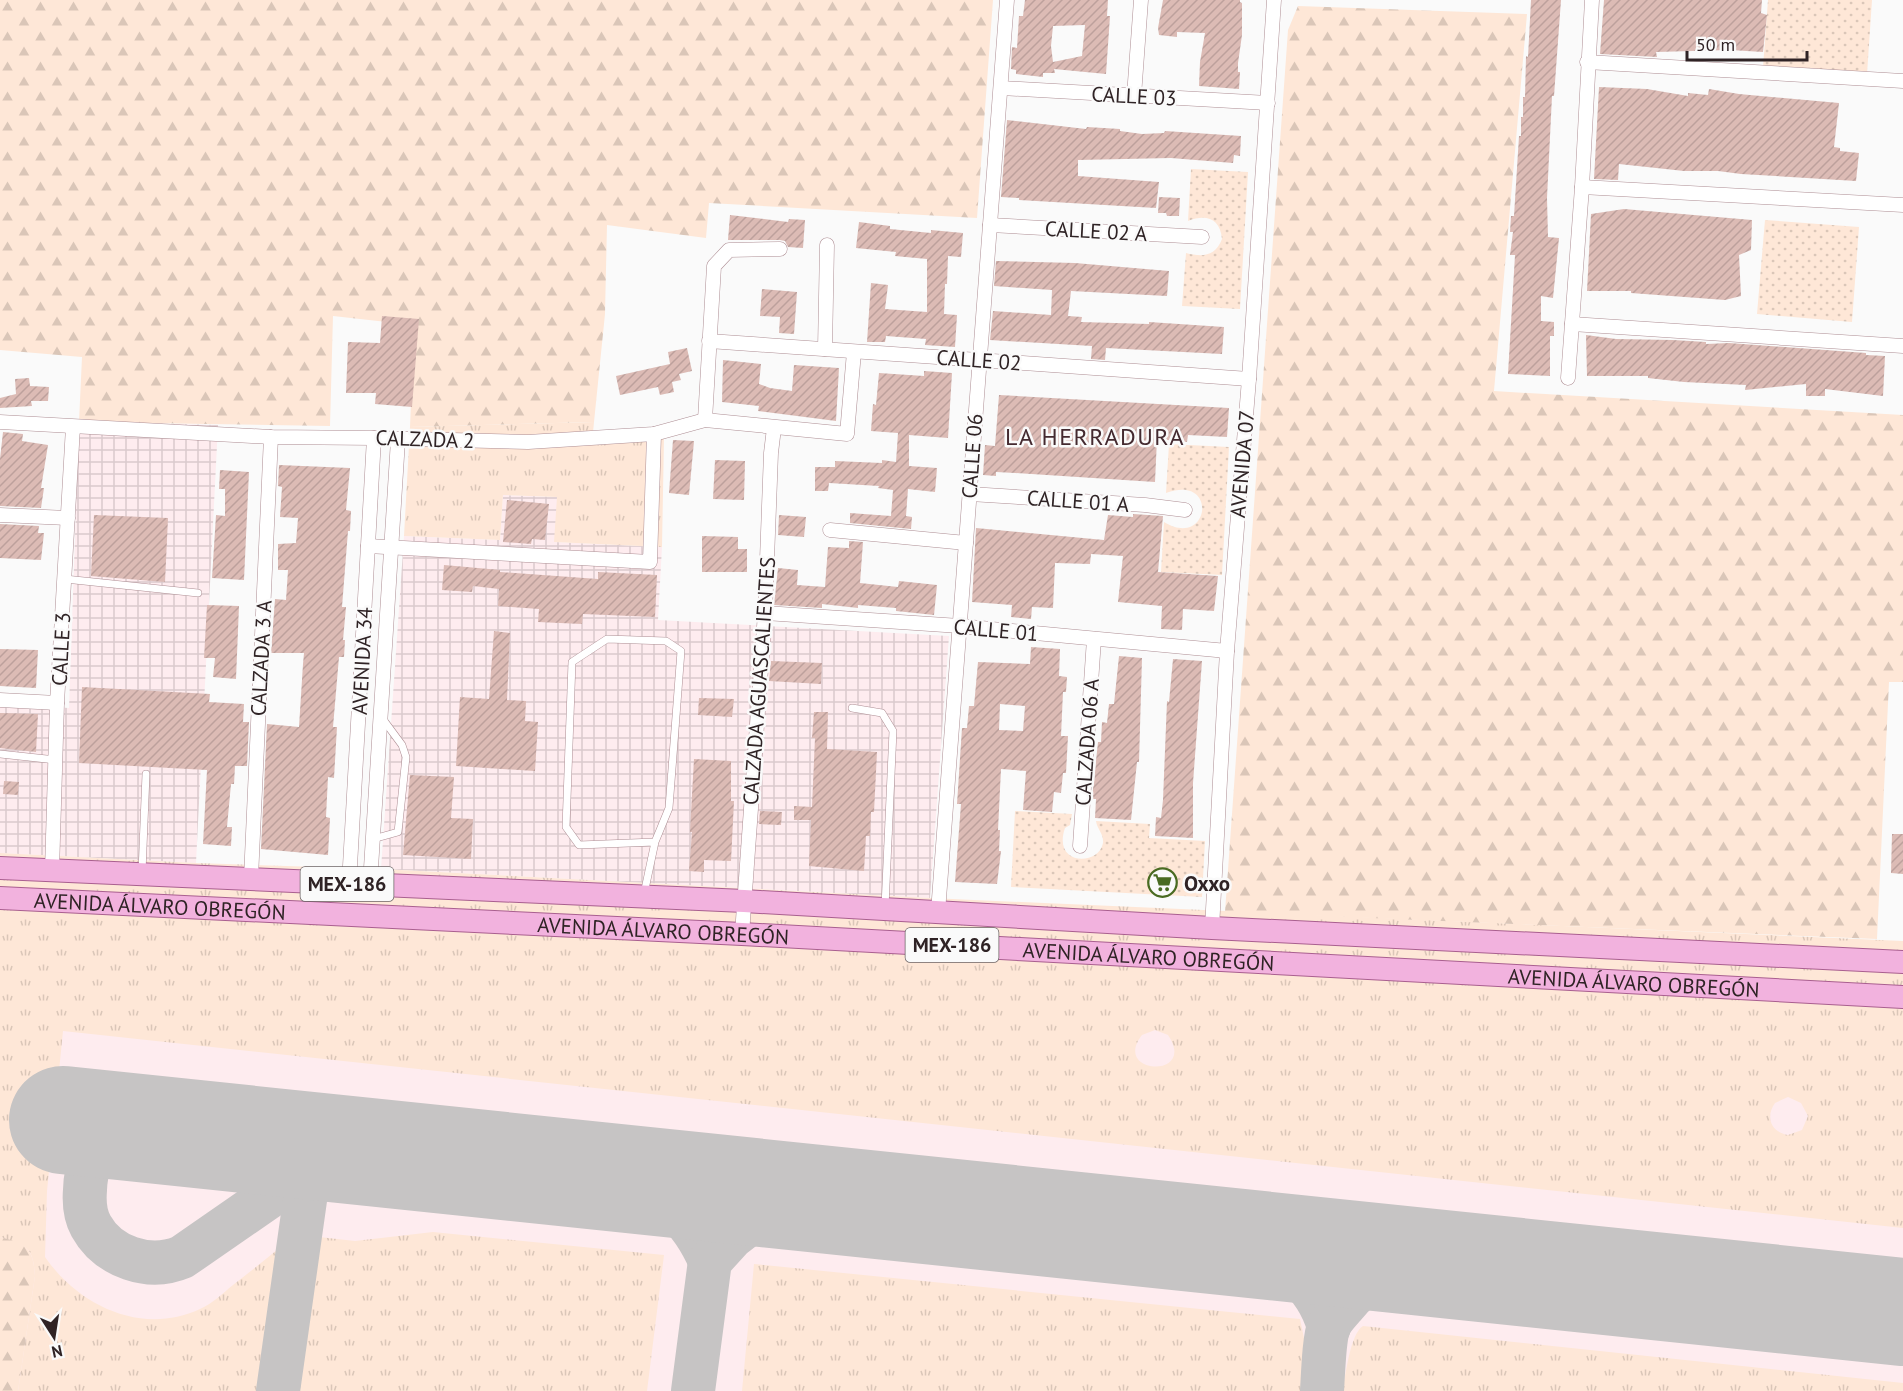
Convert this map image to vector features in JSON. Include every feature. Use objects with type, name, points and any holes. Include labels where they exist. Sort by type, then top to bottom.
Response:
[{"type":"main road","name":"AVENIDA ÁLVARO OBREGÓN","points":[[0,868],[744,901],[1212,928],[1903,962]]},
{"type":"main road","points":[[88,902],[89,872]]},
{"type":"main road","name":"AVENIDA ÁLVARO OBREGÓN","points":[[0,898],[742,934],[1903,997]]},
{"type":"street","name":"CALLE 06","points":[[938,912],[1007,0]]},
{"type":"street","points":[[1134,96],[1141,0]]},
{"type":"street","name":"AVENIDA 07","points":[[1212,928],[1227,651],[1249,379],[1274,0]]},
{"type":"street","points":[[1568,378],[1582,187],[1592,0]]},
{"type":"street","points":[[1587,62],[1903,81]]},
{"type":"street","name":"CALLE 03","points":[[1001,88],[1268,103]]},
{"type":"street","points":[[1582,187],[1903,205]]},
{"type":"street","name":"CALLE 02 A","points":[[990,225],[1203,237]]},
{"type":"street","points":[[825,350],[827,245]]},
{"type":"street","points":[[705,420],[714,266],[729,250],[780,249]]},
{"type":"street","points":[[1572,324],[1903,346]]},
{"type":"street","name":"CALLE 02","points":[[709,341],[1249,379]]},
{"type":"street","name":"CALZADA 2","points":[[0,422],[271,437],[528,442],[654,434],[705,420],[847,434],[854,352]]},
{"type":"street","name":"CALLE 3","points":[[52,871],[57,703],[73,427]]},
{"type":"street","name":"CALZADA AGUASCALIENTES","points":[[742,934],[765,613],[774,428]]},
{"type":"street","points":[[368,546],[650,562],[654,434]]},
{"type":"street","name":"CALZADA 3 A","points":[[251,878],[271,437]]},
{"type":"street","name":"AVENIDA 34","points":[[360,884],[357,749],[374,438]]},
{"type":"street","name":"AVENIDA 34","points":[[360,884],[373,839],[399,440]]},
{"type":"street","name":"CALLE 01 A","points":[[970,494],[1185,510]]},
{"type":"street","points":[[0,515],[68,518]]},
{"type":"street","points":[[830,530],[966,543]]},
{"type":"street","name":"CALLE 01","points":[[765,613],[960,626],[1227,651]]},
{"type":"street","name":"CALZADA 06 A","points":[[1080,846],[1094,639]]},
{"type":"street","points":[[0,700],[57,703]]},
{"type":"street","points":[[357,749],[379,751]]},
{"type":"lane","points":[[64,579],[198,593]]},
{"type":"lane","points":[[644,897],[656,842],[669,808],[681,651],[666,641],[607,639],[572,662],[566,827],[579,845],[656,842]]},
{"type":"lane","points":[[852,708],[882,713],[893,731],[885,909]]},
{"type":"lane","points":[[373,839],[398,832],[406,757],[402,745],[381,718]]},
{"type":"lane","points":[[0,754],[56,760]]},
{"type":"lane","points":[[142,875],[146,774]]},
{"type":"shaded area","points":[[79,422],[218,425],[196,863],[0,853],[0,704],[69,708]]},
{"type":"shaded area","points":[[503,495],[558,497],[555,542],[662,547],[658,620],[949,636],[930,898],[381,869],[404,536],[500,540]]},
{"type":"shaded area","points":[[0,912],[1903,1013],[1903,1391],[0,1391]]},
{"type":"green space","points":[[0,0],[993,0],[977,218],[709,203],[706,238],[607,225],[605,314],[594,422],[410,427],[414,325],[333,316],[330,426],[79,422],[82,357],[0,350]]},
{"type":"green space","points":[[1768,0],[1872,0],[1867,74],[1763,67]]},
{"type":"green space","points":[[1298,6],[1527,14],[1494,391],[1903,415],[1903,682],[1889,682],[1877,939],[1225,912],[1288,30]]},
{"type":"green space","points":[[1191,169],[1248,172],[1240,309],[1182,306],[1186,253],[1207,254],[1216,249],[1222,239],[1215,222],[1206,218],[1188,221]]},
{"type":"green space","points":[[1765,220],[1859,227],[1852,322],[1757,314]]},
{"type":"green space","points":[[594,422],[592,443],[664,438],[662,547],[554,542],[557,497],[503,495],[500,540],[404,536],[410,427]]},
{"type":"green space","points":[[1169,444],[1229,447],[1222,575],[1161,572],[1164,522],[1179,528],[1191,526],[1199,520],[1202,510],[1201,501],[1195,493],[1183,490],[1166,493]]},
{"type":"green space","points":[[1015,811],[1072,814],[1070,825],[1065,828],[1063,840],[1065,850],[1070,856],[1078,858],[1094,856],[1100,851],[1103,840],[1096,821],[1150,824],[1149,838],[1205,841],[1202,897],[1011,887]]},
{"type":"green space","points":[[0,853],[381,869],[930,898],[1903,941],[1903,1228],[63,1031],[47,1191],[45,1257],[75,1290],[94,1302],[114,1312],[156,1319],[178,1317],[204,1307],[283,1245],[265,1391],[18,1391],[35,1276],[34,1266],[27,1249],[0,1237]],"holes":[[[1155,1030],[1168,1035],[1174,1049],[1172,1059],[1165,1065],[1145,1064],[1137,1058],[1135,1048],[1142,1035]],[[1788,1097],[1801,1103],[1808,1116],[1802,1130],[1788,1135],[1777,1131],[1770,1118],[1775,1103]]]},
{"type":"green space","points":[[433,1232],[664,1255],[647,1391],[298,1391],[319,1237],[355,1241]]},
{"type":"green space","points":[[0,1237],[17,1242],[27,1249],[34,1267],[35,1276],[18,1391],[0,1391]]},
{"type":"green space","points":[[754,1264],[1300,1319],[1305,1343],[1306,1391],[742,1391]]},
{"type":"green space","points":[[1363,1326],[1903,1383],[1903,1391],[1342,1391],[1352,1346]]},
{"type":"building","points":[[1025,0],[1108,0],[1107,16],[1110,16],[1106,74],[1054,69],[1055,73],[1043,73],[1043,77],[1016,74],[1016,70],[1011,69],[1012,47],[1017,48],[1019,16],[1023,16]],"holes":[[[1085,25],[1082,56],[1053,62],[1051,46],[1053,26]]]},
{"type":"building","points":[[1163,0],[1240,0],[1242,3],[1242,35],[1238,63],[1239,89],[1199,86],[1205,33],[1177,32],[1177,37],[1159,35]]},
{"type":"building","points":[[1531,0],[1561,0],[1554,96],[1552,96],[1547,198],[1548,237],[1559,238],[1553,298],[1541,296],[1541,321],[1554,322],[1554,336],[1550,336],[1550,376],[1508,374],[1515,255],[1510,255],[1513,232],[1510,232],[1511,216],[1514,216],[1519,136],[1521,136],[1521,117],[1523,117],[1523,97],[1525,97]]},
{"type":"building","points":[[1604,0],[1762,0],[1761,13],[1767,15],[1763,52],[1730,50],[1656,52],[1657,57],[1600,54]]},
{"type":"building","points":[[1599,87],[1647,89],[1688,96],[1688,93],[1708,95],[1709,89],[1839,103],[1834,147],[1840,148],[1840,151],[1859,153],[1856,181],[1718,171],[1684,171],[1619,164],[1618,180],[1594,179]]},
{"type":"building","points":[[1007,120],[1086,129],[1087,127],[1120,129],[1120,131],[1142,134],[1164,133],[1165,131],[1241,136],[1240,156],[1234,155],[1233,163],[1171,158],[1078,160],[1078,176],[1159,182],[1156,208],[1019,200],[1019,198],[1001,197]]},
{"type":"building","points":[[1159,197],[1180,198],[1179,216],[1158,213]]},
{"type":"building","points":[[1624,209],[1752,220],[1751,250],[1739,255],[1741,296],[1725,300],[1631,293],[1631,291],[1587,291],[1591,214]]},
{"type":"building","points":[[730,215],[788,222],[789,219],[805,220],[803,248],[788,247],[785,241],[780,240],[728,240]]},
{"type":"building","points":[[859,222],[890,226],[890,229],[963,233],[961,257],[948,256],[947,284],[945,284],[944,314],[957,315],[955,347],[925,345],[926,339],[886,336],[885,342],[867,342],[871,283],[888,285],[885,309],[927,312],[927,259],[895,256],[896,252],[856,248]]},
{"type":"building","points":[[996,261],[1075,263],[1169,271],[1167,296],[1071,291],[1068,316],[1082,317],[1081,322],[1149,324],[1149,322],[1224,327],[1222,354],[1106,348],[1105,360],[1091,359],[1092,346],[990,340],[993,311],[1051,315],[1052,290],[994,286]]},
{"type":"building","points":[[762,289],[797,292],[794,334],[779,333],[780,317],[760,316]]},
{"type":"building","points":[[382,316],[419,319],[412,407],[375,404],[376,393],[346,393],[348,342],[380,343]]},
{"type":"building","points":[[1586,335],[1616,339],[1673,340],[1706,342],[1706,344],[1729,343],[1885,356],[1883,396],[1825,389],[1825,396],[1806,396],[1806,384],[1745,390],[1746,385],[1684,382],[1648,378],[1648,376],[1587,376]]},
{"type":"building","points":[[687,348],[692,371],[679,374],[681,380],[672,382],[674,392],[660,395],[658,387],[620,395],[616,376],[670,364],[668,352]]},
{"type":"building","points":[[723,360],[761,364],[759,384],[792,391],[794,365],[839,368],[836,421],[758,411],[759,406],[722,402]]},
{"type":"building","points":[[924,371],[952,373],[948,438],[909,435],[909,466],[937,468],[935,492],[908,489],[906,516],[912,517],[911,529],[850,523],[850,513],[891,516],[893,490],[878,488],[879,486],[829,483],[828,491],[815,491],[815,467],[835,467],[835,461],[896,462],[898,433],[871,431],[879,373],[924,376]]},
{"type":"building","points":[[29,378],[30,386],[49,387],[48,401],[31,401],[32,406],[0,408],[0,398],[16,394],[15,379]]},
{"type":"building","points":[[999,395],[1229,408],[1227,437],[1188,435],[1187,442],[1157,439],[1155,482],[996,472],[996,476],[983,475],[985,445],[995,446]]},
{"type":"building","points":[[3,432],[23,434],[22,441],[48,445],[41,488],[44,488],[41,508],[0,506],[0,459]]},
{"type":"building","points":[[673,440],[694,441],[689,495],[669,493]]},
{"type":"building","points":[[715,460],[745,461],[744,500],[713,499]]},
{"type":"building","points":[[279,465],[350,468],[346,510],[351,511],[350,531],[348,531],[342,607],[346,607],[343,640],[345,640],[344,657],[339,657],[333,727],[337,727],[334,778],[328,777],[326,817],[330,818],[328,855],[261,849],[267,724],[299,727],[304,653],[271,653],[275,599],[286,600],[288,570],[278,570],[278,544],[296,543],[298,518],[280,517],[282,487],[278,486]]},
{"type":"building","points":[[220,470],[249,472],[244,580],[212,578],[216,515],[225,516],[225,489],[219,489]]},
{"type":"building","points":[[507,500],[549,504],[545,540],[532,539],[531,544],[503,542]]},
{"type":"building","points":[[1133,514],[1163,516],[1158,572],[1218,576],[1214,611],[1183,609],[1182,630],[1161,629],[1162,606],[1118,602],[1123,556],[1091,554],[1090,564],[1055,563],[1053,608],[1032,607],[1031,619],[1011,617],[1012,605],[972,602],[976,528],[1104,540],[1108,515],[1133,517]]},
{"type":"building","points":[[94,515],[168,518],[165,582],[91,576]]},
{"type":"building","points":[[779,515],[806,517],[804,537],[778,535]]},
{"type":"building","points":[[0,524],[39,526],[38,533],[44,533],[41,560],[0,558]]},
{"type":"building","points":[[702,536],[738,537],[738,549],[747,549],[747,572],[702,572]]},
{"type":"building","points":[[849,541],[863,542],[860,583],[898,587],[899,581],[937,585],[934,615],[896,611],[896,608],[858,605],[858,608],[822,604],[822,608],[774,605],[778,568],[798,570],[797,585],[825,587],[828,547],[849,548]]},
{"type":"building","points":[[444,565],[500,570],[500,572],[598,579],[598,572],[657,575],[655,617],[583,614],[582,624],[538,622],[539,609],[498,606],[499,589],[473,586],[472,592],[442,590]]},
{"type":"building","points":[[207,605],[239,606],[236,679],[213,677],[215,658],[204,658]]},
{"type":"building","points":[[494,631],[510,633],[507,700],[526,701],[525,721],[538,722],[535,771],[456,766],[460,697],[489,699]]},
{"type":"building","points":[[1031,647],[1060,649],[1059,676],[1067,677],[1066,692],[1063,692],[1061,736],[1068,736],[1066,773],[1063,773],[1061,793],[1054,792],[1052,812],[1023,810],[1026,771],[1001,769],[998,830],[1000,830],[999,851],[1001,851],[997,884],[955,882],[961,804],[957,804],[962,728],[967,728],[969,706],[974,706],[978,662],[1030,664]],"holes":[[[1000,704],[1025,706],[1023,731],[999,730]]]},
{"type":"building","points":[[0,649],[38,650],[36,688],[0,686]]},
{"type":"building","points":[[1119,656],[1142,658],[1139,762],[1137,762],[1131,820],[1095,818],[1096,799],[1092,799],[1098,742],[1101,742],[1102,722],[1107,723],[1109,704],[1114,704]]},
{"type":"building","points":[[1173,659],[1202,661],[1193,783],[1193,838],[1155,836],[1156,817],[1161,818],[1163,800],[1167,701],[1169,702]]},
{"type":"building","points":[[771,661],[822,663],[821,684],[769,681]]},
{"type":"building","points":[[82,687],[210,694],[209,702],[244,704],[243,722],[249,722],[247,766],[235,766],[234,784],[231,784],[227,827],[232,827],[231,846],[203,844],[207,770],[79,763]]},
{"type":"building","points":[[699,698],[734,699],[732,717],[698,715]]},
{"type":"building","points":[[814,712],[828,712],[827,749],[877,752],[874,812],[871,812],[870,836],[866,836],[864,871],[809,866],[811,820],[794,820],[794,806],[812,807]]},
{"type":"building","points":[[0,713],[38,714],[36,752],[0,748]]},
{"type":"building","points":[[694,759],[731,761],[731,801],[734,801],[731,861],[704,860],[704,872],[689,871]]},
{"type":"building","points":[[410,775],[454,777],[451,818],[473,819],[471,859],[403,855]]},
{"type":"building","points":[[4,781],[19,782],[18,795],[3,794]]},
{"type":"building","points":[[760,811],[782,812],[781,825],[759,824]]},
{"type":"building","points":[[1892,834],[1903,834],[1903,874],[1891,873]]},
{"type":"taxiway","points":[[160,1130],[131,1132],[107,1142],[91,1161],[87,1174],[85,1204],[91,1226],[108,1246],[143,1262],[169,1261],[182,1257],[315,1165],[346,1153],[371,1152]]},
{"type":"taxiway","points":[[278,1391],[306,1193],[316,1174],[331,1161]]},
{"type":"taxiway","points":[[613,1177],[646,1190],[672,1207],[693,1230],[710,1261]]},
{"type":"taxiway","points":[[693,1391],[710,1261],[732,1237],[759,1216],[788,1203],[824,1199]]},
{"type":"taxiway","points":[[1234,1242],[1266,1253],[1293,1271],[1315,1296],[1329,1327]]},
{"type":"taxiway","points":[[1322,1391],[1327,1332],[1335,1316],[1362,1287],[1384,1273],[1408,1265],[1435,1263]]},
{"type":"runway","points":[[63,1120],[1903,1312]]},
{"type":"place","name":"Oxxo","points":[[1163,883]]},
{"type":"district","name":"LA HERRADURA","points":[[1095,436]]}]
